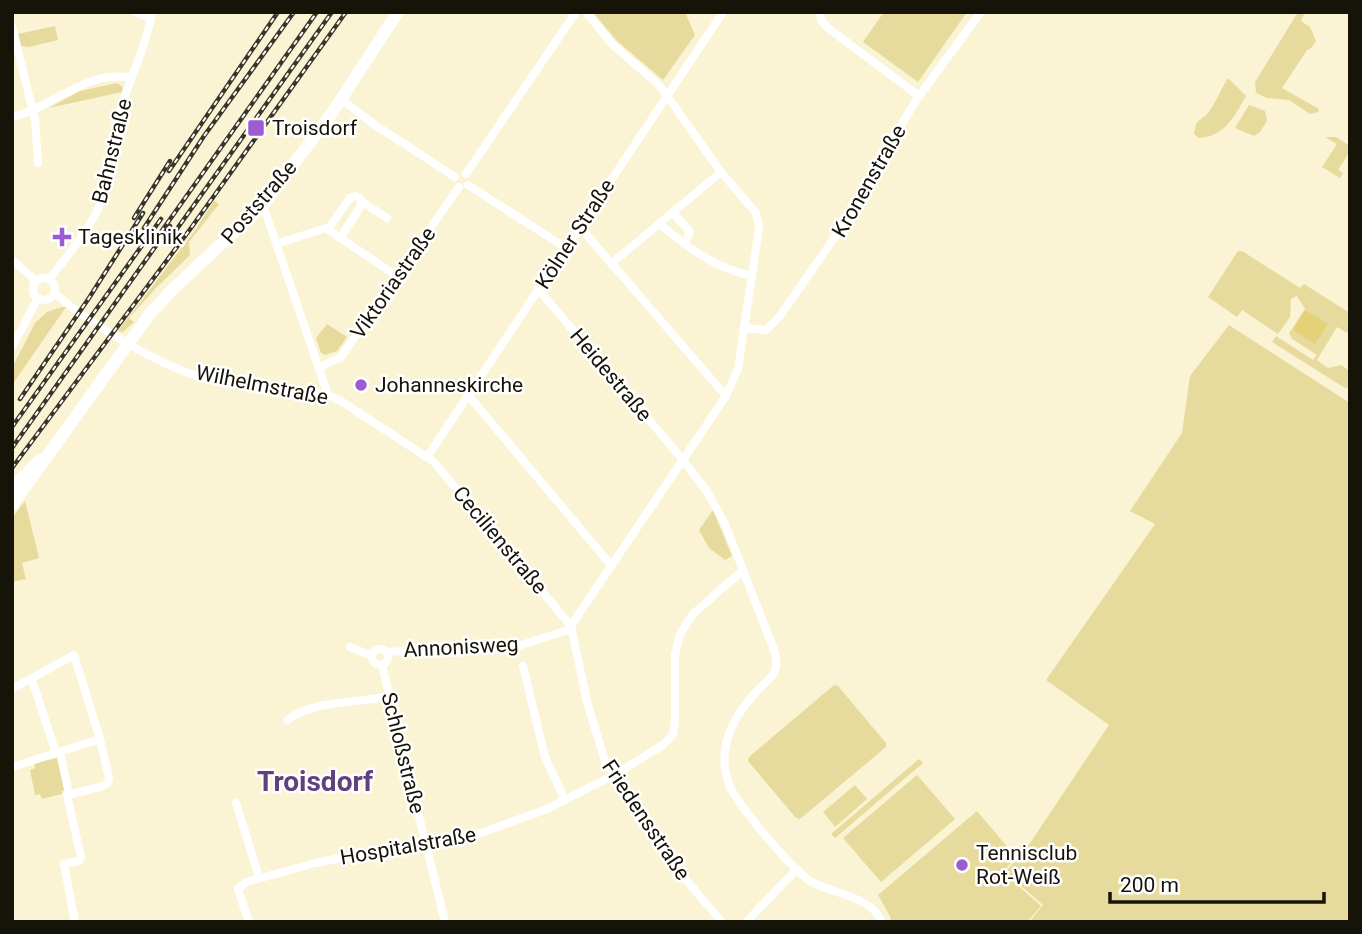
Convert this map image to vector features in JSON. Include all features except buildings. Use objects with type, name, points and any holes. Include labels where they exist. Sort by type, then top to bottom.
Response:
[{"type":"main road","name":"Poststraße","points":[[46,455],[128,343],[167,295],[263,205],[341,99],[398,12]]},
{"type":"main road","points":[[12,487],[46,455]]},
{"type":"main road","points":[[12,505],[46,455]]},
{"type":"street","points":[[136,12],[151,15]]},
{"type":"street","points":[[466,174],[576,12]]},
{"type":"street","points":[[571,626],[726,396],[738,369],[758,219],[667,95],[612,44],[586,12]]},
{"type":"street","name":"Kölner Straße","points":[[427,457],[723,12]]},
{"type":"street","points":[[820,12],[824,25],[919,96]]},
{"type":"street","name":"Kronenstraße","points":[[744,328],[766,330],[778,319],[846,222],[887,147],[919,96],[981,12]]},
{"type":"street","name":"Bahnstraße","points":[[50,279],[88,228],[98,209],[119,115],[144,48],[151,15]]},
{"type":"street","points":[[12,26],[33,110],[38,163]]},
{"type":"street","points":[[12,117],[33,110],[86,83],[132,78]]},
{"type":"street","points":[[341,99],[374,125],[455,177]]},
{"type":"street","points":[[611,264],[721,172]]},
{"type":"street","points":[[455,177],[460,173],[466,174]]},
{"type":"street","points":[[464,186],[469,179],[466,174]]},
{"type":"street","points":[[455,177],[455,184],[464,186],[566,248]]},
{"type":"street","name":"Viktoriastraße","points":[[318,368],[341,357],[464,186]]},
{"type":"street","points":[[328,229],[350,198],[355,196],[387,218]]},
{"type":"street","points":[[340,237],[362,206],[361,201]]},
{"type":"street","points":[[263,205],[328,395]]},
{"type":"street","points":[[673,213],[691,233],[684,244]]},
{"type":"street","points":[[660,224],[684,244],[724,268],[752,276]]},
{"type":"street","points":[[580,227],[726,396]]},
{"type":"street","points":[[276,244],[328,229],[398,276]]},
{"type":"street","points":[[12,260],[36,281]]},
{"type":"street","points":[[50,279],[55,287],[54,293],[47,299],[38,298],[33,288],[36,281],[50,279]]},
{"type":"street","name":"Heidestraße","points":[[538,289],[683,460],[719,511],[771,642],[776,664],[774,673],[744,705],[733,723],[724,748],[725,766],[738,802],[797,869]]},
{"type":"street","name":"Wilhelmstraße","points":[[54,293],[128,343],[168,363],[212,380],[328,395],[427,457]]},
{"type":"street","points":[[12,347],[38,298]]},
{"type":"street","points":[[468,395],[611,565]]},
{"type":"street","name":"Cecilienstraße","points":[[427,457],[571,626]]},
{"type":"street","name":"Hospitalstraße","points":[[249,922],[238,889],[246,881],[315,863],[410,845],[440,844],[481,833],[565,800],[614,775],[668,741],[675,722],[675,655],[680,634],[693,614],[743,570]]},
{"type":"street","name":"Annonisweg","points":[[387,652],[518,646],[564,633],[571,626]]},
{"type":"street","name":"Friedensstraße","points":[[571,626],[594,730],[606,761],[671,862],[722,922]]},
{"type":"street","points":[[351,648],[372,656],[376,664],[382,665],[389,659],[387,652],[382,649],[377,649],[372,656]]},
{"type":"street","points":[[12,689],[74,656],[100,739],[109,778],[108,783],[68,794]]},
{"type":"street","name":"Schloßstraße","points":[[382,665],[445,922]]},
{"type":"street","points":[[523,666],[545,757],[565,800]]},
{"type":"street","points":[[32,680],[58,753],[81,857],[79,861],[64,864],[75,922]]},
{"type":"street","points":[[287,720],[297,713],[315,707],[389,696]]},
{"type":"street","points":[[12,767],[100,739]]},
{"type":"street","points":[[236,803],[259,877]]},
{"type":"street","points":[[746,922],[797,869],[810,881],[871,905],[882,922]]},
{"type":"shaded area","points":[[593,12],[685,12],[695,35],[663,80],[617,41]]},
{"type":"shaded area","points":[[884,12],[967,12],[918,82],[863,42]]},
{"type":"shaded area","points":[[1298,12],[1305,12],[1301,21],[1310,27],[1316,41],[1282,88],[1319,109],[1318,112],[1310,114],[1289,100],[1267,98],[1256,93],[1255,82]]},
{"type":"shaded area","points":[[55,26],[58,40],[29,47],[21,46],[18,34]]},
{"type":"shaded area","points":[[1228,78],[1246,96],[1222,130],[1199,138],[1194,134],[1196,124],[1212,108]]},
{"type":"shaded area","points":[[117,83],[123,87],[122,92],[49,108],[80,91]]},
{"type":"shaded area","points":[[1249,105],[1265,111],[1267,121],[1254,136],[1235,128]]},
{"type":"shaded area","points":[[1325,137],[1336,137],[1350,146],[1350,151],[1338,170],[1343,173],[1340,178],[1322,167],[1337,144]]},
{"type":"shaded area","points":[[214,201],[219,204],[189,242],[190,255],[129,318],[134,322],[123,332],[118,331],[194,232]]},
{"type":"shaded area","points":[[1238,251],[1300,288],[1304,284],[1350,313],[1350,329],[1347,333],[1337,327],[1317,360],[1328,368],[1341,365],[1350,371],[1350,387],[1345,388],[1272,342],[1276,336],[1313,360],[1317,355],[1292,339],[1289,333],[1305,309],[1297,296],[1291,299],[1290,317],[1278,334],[1242,310],[1237,317],[1208,297]]},
{"type":"shaded area","points":[[66,307],[12,385],[12,368],[35,323],[47,312]]},
{"type":"shaded area","points":[[1305,310],[1328,324],[1315,344],[1293,330]]},
{"type":"shaded area","points":[[327,324],[347,337],[337,351],[325,355],[321,353],[316,338]]},
{"type":"shaded area","points":[[1229,325],[1350,403],[1350,922],[1029,922],[1043,905],[1005,872],[1028,846],[1109,725],[1046,680],[1155,524],[1130,511],[1182,433],[1190,376]]},
{"type":"shaded area","points":[[25,501],[39,558],[22,563],[26,579],[12,582],[12,518]]},
{"type":"shaded area","points":[[713,510],[732,556],[725,560],[709,548],[699,530]]},
{"type":"shaded area","points":[[834,685],[838,686],[886,743],[886,747],[800,819],[796,818],[748,761],[749,757]]},
{"type":"shaded area","points":[[57,758],[65,790],[62,794],[42,799],[40,794],[35,795],[30,770],[35,768],[34,763]]},
{"type":"shaded area","points":[[919,759],[923,763],[835,838],[831,834]]},
{"type":"shaded area","points":[[917,775],[955,819],[881,882],[843,838]]},
{"type":"shaded area","points":[[855,785],[867,799],[835,827],[823,812]]},
{"type":"shaded area","name":"Tennisclub Rot-Weiß","points":[[977,811],[1016,857],[1003,872],[1041,906],[1027,922],[890,922],[891,918],[878,895]]},
{"type":"railway","points":[[169,171],[278,12]]},
{"type":"railway","points":[[144,228],[204,136],[294,12]]},
{"type":"railway","points":[[161,232],[317,12]]},
{"type":"railway","points":[[169,240],[332,12]]},
{"type":"railway","points":[[12,468],[191,228],[346,12]]},
{"type":"railway","points":[[134,218],[170,161]]},
{"type":"railway","points":[[20,399],[143,213]]},
{"type":"railway","points":[[12,427],[161,219]]},
{"type":"railway","points":[[12,448],[170,226]]},
{"type":"place","name":"Troisdorf","points":[[256,128]]},
{"type":"place","name":"Tagesklinik","points":[[62,237]]},
{"type":"place","name":"Johanneskirche","points":[[361,385]]},
{"type":"place","name":"Tennisclub Rot-Weiß","points":[[962,865]]},
{"type":"district","name":"Troisdorf","points":[[315,781]]}]
